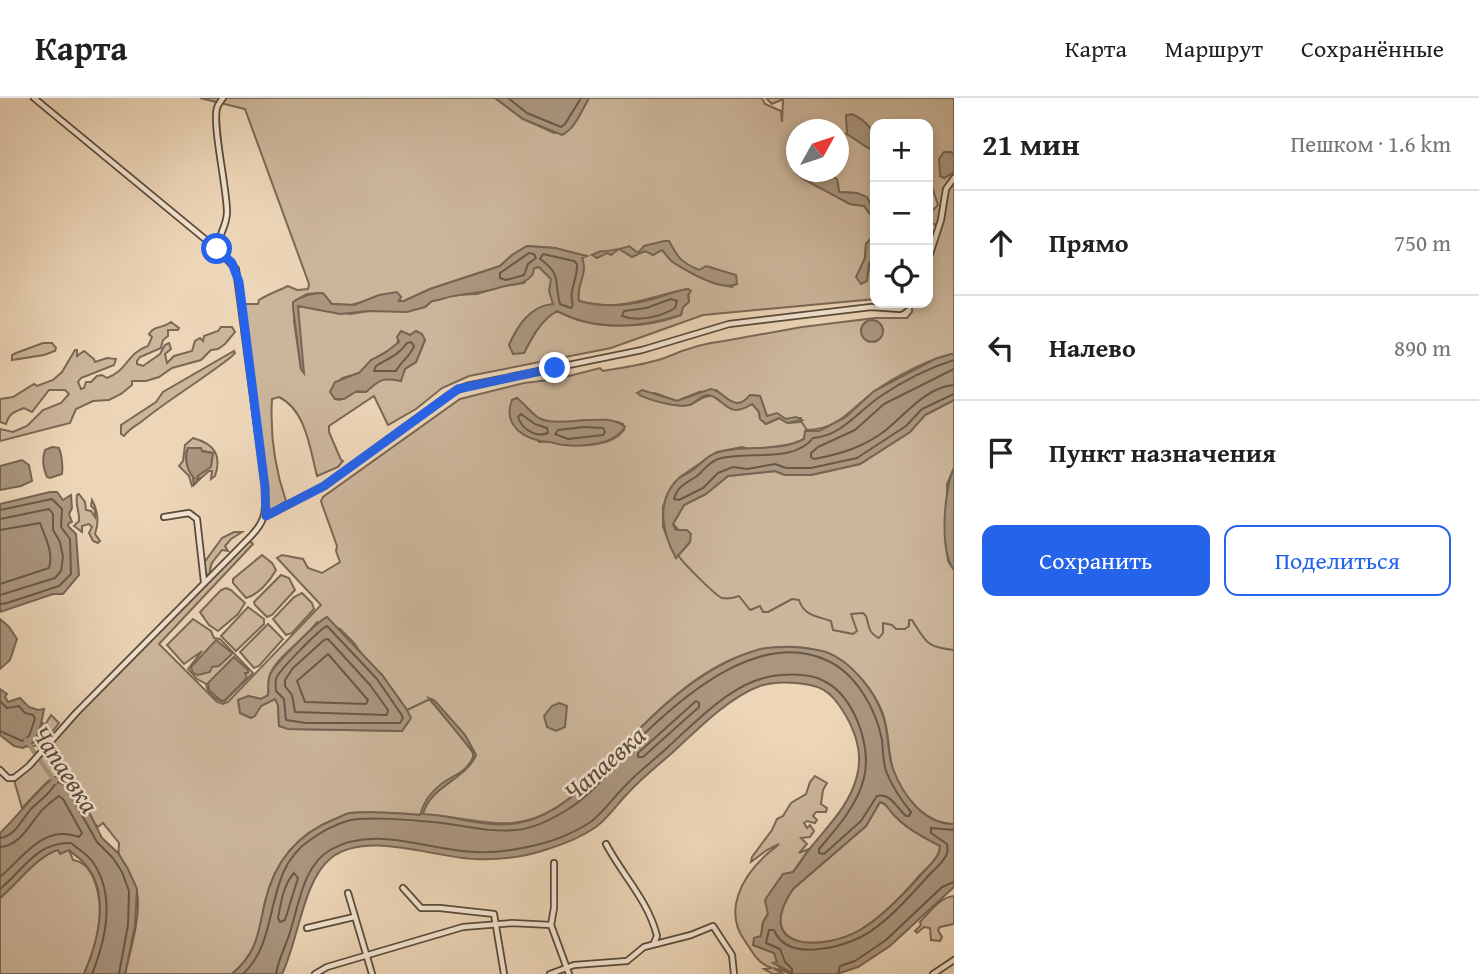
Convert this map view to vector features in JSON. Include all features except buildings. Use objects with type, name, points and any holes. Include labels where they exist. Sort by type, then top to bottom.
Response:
[{"type":"street","points":[[0,770],[8,778],[14,778],[29,766],[76,713],[260,527],[266,516],[265,487],[239,282],[232,263],[34,98]]},
{"type":"street","points":[[217,249],[227,216],[216,109],[222,98]]},
{"type":"street","points":[[933,245],[941,220],[946,189],[954,178]]},
{"type":"street","points":[[266,516],[324,486],[450,394],[467,386],[642,350],[729,324],[870,307]]},
{"type":"street","points":[[164,517],[189,513],[197,519],[204,583]]},
{"type":"street","points":[[606,844],[613,859],[632,881],[648,910],[657,936],[654,943]]},
{"type":"street","points":[[554,863],[554,908],[551,925],[569,974]]},
{"type":"street","points":[[403,888],[421,908],[494,914],[504,974]]},
{"type":"street","points":[[348,893],[372,974]]},
{"type":"street","points":[[307,928],[354,916]]},
{"type":"street","points":[[315,974],[327,967],[463,928],[526,923],[551,925]]},
{"type":"street","points":[[550,974],[585,963],[626,961],[654,943],[691,935],[710,926],[715,928],[733,958],[734,974]]},
{"type":"street","points":[[934,973],[954,960]]},
{"type":"shaded area","points":[[200,98],[495,98],[523,119],[554,133],[571,128],[589,98],[762,98],[765,104],[781,111],[782,122],[783,99],[772,104],[766,98],[954,98],[954,155],[951,152],[940,176],[944,178],[954,172],[954,354],[935,359],[902,374],[875,391],[844,417],[827,426],[806,430],[804,439],[793,444],[752,450],[742,447],[717,452],[680,477],[663,506],[663,527],[676,558],[690,542],[673,524],[684,505],[706,494],[728,476],[775,471],[785,475],[811,475],[860,464],[910,432],[925,415],[954,400],[954,468],[947,484],[945,517],[948,561],[954,570],[954,824],[933,819],[907,797],[892,766],[883,714],[869,688],[849,667],[811,649],[769,648],[743,655],[695,680],[673,697],[567,800],[545,814],[518,822],[491,823],[422,815],[433,797],[464,771],[476,755],[465,735],[434,700],[430,700],[474,755],[462,771],[432,794],[425,803],[421,815],[348,813],[309,833],[289,852],[274,875],[252,950],[232,974],[125,974],[135,931],[138,897],[120,857],[119,843],[103,823],[98,827],[95,824],[72,781],[59,775],[47,782],[22,808],[14,780],[31,767],[81,711],[250,541],[253,544],[159,644],[217,702],[228,702],[321,605],[277,558],[282,555],[303,559],[308,568],[322,573],[340,562],[321,501],[323,497],[460,399],[600,368],[603,371],[643,364],[710,343],[802,327],[875,318],[907,318],[912,308],[933,308],[933,231],[936,231],[936,225],[933,224],[933,210],[938,205],[933,190],[933,119],[870,119],[870,133],[849,134],[849,119],[786,119],[786,182],[811,182],[850,204],[864,206],[870,213],[870,240],[866,244],[865,258],[859,273],[866,280],[870,265],[870,299],[703,315],[611,348],[469,376],[442,388],[416,409],[388,425],[374,396],[329,426],[329,432],[343,461],[338,467],[317,476],[301,421],[288,403],[279,397],[272,399],[274,451],[286,501],[269,511],[244,304],[258,304],[262,298],[288,286],[297,290],[308,289],[309,284],[245,109]],"holes":[[[669,241],[676,256],[688,266],[699,270],[710,267],[723,272],[732,287],[694,274],[662,250],[653,255],[648,251],[638,253]],[[527,246],[555,248],[586,256],[582,258],[579,301],[622,304],[688,289],[689,301],[683,307],[681,315],[635,325],[602,325],[557,311],[542,324],[524,353],[509,345],[516,331],[532,313],[554,304],[551,279],[539,267],[534,268],[524,283],[501,286],[477,294],[454,295],[432,301],[425,307],[405,311],[351,314],[297,306],[303,372],[301,369],[294,321],[296,300],[307,294],[319,293],[332,304],[351,305],[393,293],[401,297],[399,301],[404,301],[430,289],[500,266]],[[416,331],[425,340],[416,362],[405,369],[400,381],[386,379],[366,392],[351,392],[340,400],[335,399],[331,392],[342,378],[359,373],[377,357],[396,346],[402,332],[410,335]],[[716,390],[736,403],[741,403],[750,395],[760,396],[767,416],[801,418],[801,422],[788,423],[779,418],[766,424],[760,419],[753,404],[732,407],[713,396],[683,406],[639,395],[655,393],[677,401],[699,392]],[[517,398],[538,418],[548,421],[618,422],[623,424],[624,430],[616,438],[595,444],[539,442],[512,400]],[[317,622],[340,629],[382,675],[407,710],[409,721],[402,731],[289,729],[279,726],[275,699],[260,706],[251,718],[240,713],[248,696],[261,699],[268,695],[271,671]]]},
{"type":"shaded area","points":[[849,135],[870,148],[870,207],[857,193],[839,192],[838,183],[849,182]]},
{"type":"shaded area","points":[[171,322],[178,330],[168,330],[168,336],[163,340],[161,348],[140,357],[137,364],[143,366],[160,354],[169,343],[171,349],[165,354],[167,363],[174,356],[192,351],[195,341],[200,338],[203,341],[204,336],[218,331],[221,327],[232,327],[235,332],[225,344],[211,350],[201,360],[172,368],[159,377],[146,381],[132,381],[132,385],[109,400],[93,401],[76,409],[70,423],[0,441],[0,429],[13,432],[27,426],[43,410],[61,403],[69,394],[65,390],[49,390],[32,412],[24,408],[15,412],[6,424],[0,422],[0,399],[13,397],[34,384],[37,386],[53,380],[62,372],[75,350],[77,356],[84,351],[95,362],[107,358],[116,359],[114,365],[81,378],[78,382],[81,389],[86,382],[91,382],[97,376],[107,378],[114,375],[136,353],[148,346],[152,337],[149,334],[151,331]]},
{"type":"shaded area","points":[[43,343],[52,343],[55,351],[12,360],[12,355]]},
{"type":"shaded area","points":[[234,351],[231,357],[124,436],[121,434],[121,425],[156,402],[163,392]]},
{"type":"shaded area","points":[[193,438],[211,447],[218,462],[215,476],[211,479],[212,471],[209,471],[192,486],[189,476],[179,466],[183,461],[185,445]],"holes":[[[188,448],[213,453],[196,479],[187,465]]]},
{"type":"shaded area","points":[[79,494],[85,502],[86,510],[91,511],[95,517],[92,500],[94,504],[97,517],[95,534],[100,541],[98,543],[93,541],[89,533],[92,527],[89,524],[82,526],[82,532],[74,526],[79,521]]},
{"type":"shaded area","points":[[234,532],[242,532],[225,546],[228,551],[222,550],[212,564],[210,574],[206,575],[201,556],[206,560],[222,538]]},
{"type":"shaded area","points":[[262,555],[276,570],[263,587],[246,598],[233,583],[233,579]]},
{"type":"shaded area","points":[[281,575],[289,578],[295,590],[267,617],[254,602]]},
{"type":"shaded area","points":[[226,588],[245,603],[238,614],[218,631],[209,625],[200,612]]},
{"type":"shaded area","points":[[302,593],[314,609],[292,633],[286,635],[273,619],[294,597]]},
{"type":"shaded area","points":[[248,607],[264,619],[264,624],[236,651],[221,636]]},
{"type":"shaded area","points":[[193,619],[211,631],[214,638],[220,639],[253,673],[224,702],[212,696],[206,684],[188,669],[202,651],[184,664],[167,645]]},
{"type":"shaded area","points":[[268,624],[283,639],[259,666],[254,668],[240,652]]},
{"type":"shaded area","points":[[51,715],[59,723],[52,732],[51,741],[46,740],[46,744],[27,747],[38,739],[40,727],[43,723],[45,725]]},
{"type":"shaded area","points":[[815,776],[827,783],[821,804],[827,808],[826,812],[816,812],[813,816],[817,820],[815,823],[804,823],[807,828],[810,825],[814,831],[810,837],[801,838],[807,844],[799,853],[809,849],[763,922],[761,936],[753,945],[774,953],[780,969],[792,974],[773,968],[783,974],[773,974],[764,969],[772,968],[756,958],[739,930],[736,918],[738,895],[757,864],[779,844],[751,862],[752,857],[777,819],[783,816],[791,803],[806,794]]},
{"type":"shaded area","points":[[880,802],[908,827],[940,846],[935,859],[892,905],[860,930],[845,937],[811,943],[797,941],[786,935],[781,924],[783,909],[793,889],[866,826]]},
{"type":"shaded area","points":[[59,849],[69,850],[73,860],[85,866],[97,889],[99,926],[84,974],[0,974],[0,898],[43,857]]},
{"type":"shaded area","points":[[954,896],[954,924],[940,927],[940,941],[931,940],[930,928],[924,927],[917,933],[915,931],[936,906],[944,899]]},
{"type":"water","points":[[495,98],[589,98],[574,124],[562,135],[523,119]]},
{"type":"water","points":[[852,114],[861,119],[870,129],[870,148],[849,135],[849,119],[846,119],[846,115]]},
{"type":"water","points":[[944,152],[954,155],[954,172],[944,178],[940,176],[939,159]]},
{"type":"water","points":[[809,182],[837,182],[839,192],[857,193],[867,197],[870,214],[864,206],[850,204]]},
{"type":"water","points":[[870,240],[870,263],[867,281],[861,284],[856,277],[865,258],[866,244]]},
{"type":"water","points":[[669,241],[684,262],[699,270],[706,266],[736,275],[737,284],[730,286],[704,280],[674,263],[662,250],[653,255],[645,251],[632,257],[619,249],[611,255],[607,253],[597,258],[592,255],[629,246],[638,253],[644,246]]},
{"type":"water","points":[[527,246],[555,248],[587,256],[582,258],[584,269],[579,301],[604,305],[629,304],[688,289],[691,291],[688,295],[689,302],[683,307],[681,315],[634,325],[603,325],[572,318],[557,311],[542,324],[524,353],[513,354],[509,345],[516,330],[538,308],[553,304],[549,291],[551,279],[539,267],[534,268],[533,274],[521,283],[432,301],[425,307],[407,312],[368,311],[340,314],[298,306],[304,373],[301,369],[293,308],[293,302],[296,300],[323,293],[332,304],[354,305],[379,295],[397,292],[401,297],[399,301],[404,301],[430,289],[500,266]]},
{"type":"water","points":[[872,320],[880,323],[883,331],[880,339],[872,342],[864,339],[861,331],[864,323]]},
{"type":"water","points":[[401,331],[410,335],[416,331],[422,334],[425,340],[416,362],[405,369],[401,381],[382,380],[366,392],[357,391],[344,399],[335,399],[330,392],[335,382],[359,373],[371,360],[385,353],[399,342],[397,337]]},
{"type":"water","points":[[954,354],[954,400],[925,415],[910,432],[860,464],[811,475],[785,475],[775,471],[728,476],[706,494],[684,505],[673,524],[676,530],[687,530],[691,534],[690,542],[676,558],[667,538],[663,517],[666,496],[679,478],[715,453],[783,446],[804,439],[805,431],[819,431],[846,417],[874,391],[935,359]]},
{"type":"water","points":[[711,389],[735,403],[744,401],[750,395],[760,396],[767,416],[777,413],[786,419],[796,417],[802,420],[787,423],[779,418],[766,424],[752,404],[743,409],[731,409],[708,395],[689,405],[678,405],[655,401],[637,393],[642,390],[677,401]]},
{"type":"water","points":[[517,398],[543,420],[609,420],[625,427],[614,438],[589,445],[562,445],[539,441],[524,435],[513,424],[510,409],[512,400]]},
{"type":"water","points":[[59,448],[62,474],[50,478],[47,477],[43,460],[45,450]]},
{"type":"water","points":[[188,448],[201,448],[202,451],[213,453],[211,467],[198,476],[197,479],[200,478],[194,485],[194,478],[187,464]]},
{"type":"water","points":[[22,460],[29,465],[32,481],[0,490],[0,466]]},
{"type":"water","points":[[954,468],[954,570],[946,549],[945,520],[948,490]]},
{"type":"water","points":[[57,492],[63,500],[71,495],[72,508],[69,514],[72,522],[68,526],[76,534],[79,575],[63,594],[53,594],[0,612],[0,504]]},
{"type":"water","points":[[327,617],[382,675],[407,710],[411,718],[402,731],[288,729],[279,726],[275,699],[261,706],[251,718],[240,713],[238,700],[248,696],[261,699],[268,695],[271,673],[307,633]]},
{"type":"water","name":"Чапаевка","points":[[0,619],[17,639],[10,660],[0,669]]},
{"type":"water","points":[[216,640],[232,653],[231,655],[219,666],[212,667],[210,672],[198,675],[193,673],[191,667]]},
{"type":"water","name":"Чапаевка","points":[[789,647],[826,652],[844,662],[861,678],[883,716],[891,763],[902,789],[924,813],[943,823],[954,824],[954,887],[890,946],[858,967],[837,974],[794,974],[773,963],[777,962],[774,953],[753,945],[754,938],[761,936],[763,922],[768,914],[765,900],[783,874],[793,872],[838,814],[854,786],[859,767],[854,734],[834,698],[818,687],[782,682],[748,691],[725,706],[639,782],[596,827],[560,845],[530,854],[493,859],[459,858],[382,846],[346,850],[331,858],[314,881],[282,974],[232,974],[252,950],[274,875],[289,852],[309,833],[348,813],[420,815],[433,792],[470,764],[473,752],[429,698],[434,700],[465,735],[476,755],[471,764],[464,771],[433,796],[423,814],[482,823],[518,823],[546,814],[570,798],[661,709],[696,680],[757,650]],"holes":[[[880,802],[908,828],[940,846],[936,858],[892,905],[860,930],[845,937],[811,943],[797,941],[786,935],[781,924],[783,909],[793,889],[866,826]]]},
{"type":"water","points":[[234,657],[248,670],[248,673],[245,673],[247,678],[224,701],[220,700],[209,690],[208,683]]},
{"type":"water","name":"Чапаевка","points":[[0,689],[7,694],[5,697],[8,702],[20,698],[29,707],[44,709],[34,742],[23,748],[14,746],[0,735]]},
{"type":"water","points":[[559,703],[567,706],[565,727],[556,731],[547,727],[544,716],[552,706]]},
{"type":"water","name":"Чапаевка","points":[[59,775],[73,781],[102,838],[118,853],[137,889],[135,926],[125,974],[84,974],[94,948],[100,904],[93,876],[83,862],[69,850],[60,854],[58,850],[50,853],[0,898],[0,833],[46,784]]},
{"type":"waterway","points":[[801,421],[807,430]]},
{"type":"waterway","points":[[678,555],[719,596],[739,596],[750,610],[760,606],[763,612],[768,612],[792,599],[799,600],[808,612],[831,621],[833,630],[853,634],[857,631],[851,614],[863,613],[871,631],[879,638],[883,633],[883,623],[896,629],[905,629],[909,626],[909,620],[912,620],[932,645],[954,650]]},
{"type":"waterway","points":[[407,710],[430,699]]},
{"type":"waterway","name":"Чапаевка","points":[[26,740],[55,782]]},
{"type":"route","points":[[217,249],[232,263],[239,282],[265,487],[266,516],[324,486],[458,389],[555,368]]}]
